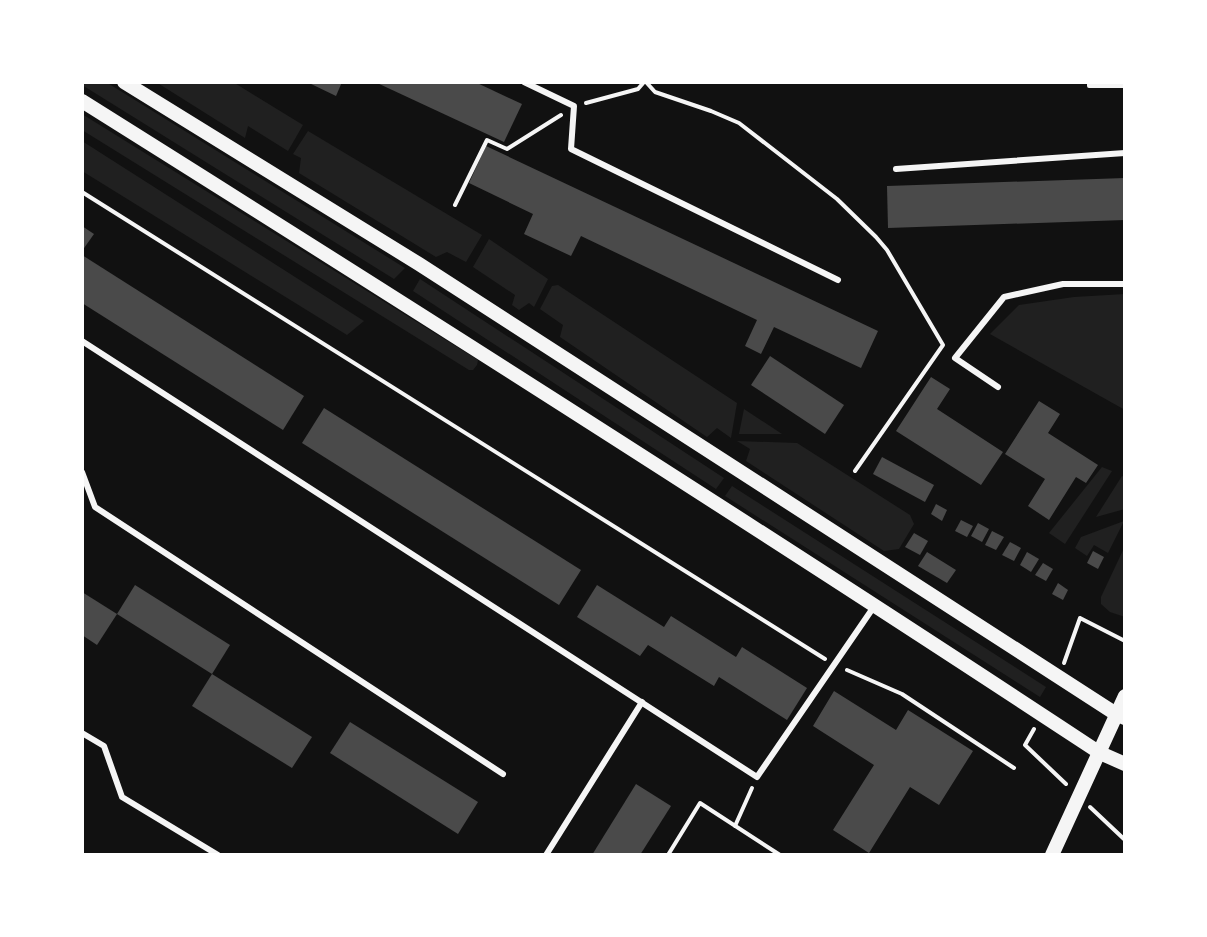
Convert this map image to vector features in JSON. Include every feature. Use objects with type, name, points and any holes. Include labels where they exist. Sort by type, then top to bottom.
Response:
[{"type":"street","points":[[124,82],[432,272],[1120,716]]},
{"type":"street","points":[[82,101],[398,299],[1100,753],[1125,764]]},
{"type":"street","points":[[1052,855],[1120,716],[1125,696]]},
{"type":"lane","points":[[524,82],[574,106],[571,149],[838,280]]},
{"type":"lane","points":[[896,169],[1125,153]]},
{"type":"lane","points":[[998,387],[955,358],[1004,297],[1063,284],[1125,284]]},
{"type":"lane","points":[[82,341],[757,777],[875,605]]},
{"type":"lane","points":[[82,472],[95,507],[503,774]]},
{"type":"lane","points":[[546,855],[642,702]]},
{"type":"lane","points":[[82,733],[104,746],[122,797],[218,855]]},
{"type":"path","points":[[455,205],[487,140],[507,149],[574,106],[638,89],[645,82],[655,92],[739,123],[837,199],[876,237],[887,250],[943,345],[855,471]]},
{"type":"path","points":[[1089,82],[1089,86],[1125,86]]},
{"type":"path","points":[[82,192],[834,664],[902,694],[1014,768]]},
{"type":"path","points":[[1080,618],[1125,641]]},
{"type":"path","points":[[735,826],[757,777]]},
{"type":"path","points":[[668,855],[700,803],[780,855]]},
{"type":"shaded area","points":[[82,82],[106,82],[405,268],[394,279],[82,85]]},
{"type":"shaded area","points":[[156,82],[233,82],[303,125],[288,151],[248,126],[245,138]]},
{"type":"shaded area","points":[[82,114],[478,360],[477,365],[469,370],[82,130]]},
{"type":"shaded area","points":[[308,131],[482,235],[466,262],[447,252],[436,257],[299,173],[301,158],[293,154]]},
{"type":"shaded area","points":[[82,141],[364,321],[347,335],[82,171]]},
{"type":"shaded area","points":[[489,239],[548,279],[534,307],[529,303],[519,310],[512,305],[515,295],[473,267]]},
{"type":"shaded area","points":[[420,279],[724,478],[716,489],[413,291]]},
{"type":"shaded area","points":[[558,285],[737,403],[731,438],[717,428],[707,437],[560,337],[563,325],[540,309],[552,286]]},
{"type":"shaded area","points":[[1125,294],[1125,410],[990,334],[1019,305]]},
{"type":"shaded area","points":[[744,409],[782,434],[739,434]]},
{"type":"shaded area","points":[[737,441],[797,443],[910,515],[914,524],[899,549],[884,551],[746,461],[750,449]]},
{"type":"shaded area","points":[[1102,467],[1112,471],[1065,544],[1049,533]]},
{"type":"shaded area","points":[[1122,476],[1125,477],[1125,509],[1096,517]]},
{"type":"shaded area","points":[[732,486],[1046,687],[1040,697],[725,496]]},
{"type":"shaded area","points":[[1124,521],[1108,553],[1094,545],[1087,556],[1075,548],[1081,537]]},
{"type":"shaded area","points":[[1125,546],[1125,617],[1110,612],[1101,604],[1101,597]]},
{"type":"building","points":[[307,82],[342,82],[336,96]]},
{"type":"building","points":[[375,82],[475,82],[522,104],[504,142]]},
{"type":"building","points":[[486,146],[878,331],[861,368],[774,327],[761,354],[745,346],[757,320],[581,236],[571,256],[524,234],[533,214],[469,183]]},
{"type":"building","points":[[1125,178],[1125,220],[888,228],[887,186]]},
{"type":"building","points":[[82,226],[94,234],[82,251]]},
{"type":"building","points":[[82,255],[304,396],[283,430],[82,303]]},
{"type":"building","points":[[770,356],[844,405],[825,434],[751,385]]},
{"type":"building","points":[[931,377],[950,389],[937,409],[1003,452],[981,485],[896,431]]},
{"type":"building","points":[[1039,401],[1060,414],[1048,433],[1098,465],[1086,483],[1076,477],[1049,520],[1028,506],[1045,479],[1005,454]]},
{"type":"building","points":[[324,408],[581,570],[559,605],[302,443]]},
{"type":"building","points":[[882,457],[934,485],[925,502],[873,474]]},
{"type":"building","points":[[936,504],[947,510],[942,521],[931,514]]},
{"type":"building","points":[[961,520],[973,526],[967,537],[955,531]]},
{"type":"building","points":[[978,523],[989,529],[982,542],[971,536]]},
{"type":"building","points":[[992,531],[1004,537],[996,550],[985,545]]},
{"type":"building","points":[[914,533],[928,541],[920,555],[905,547]]},
{"type":"building","points":[[1010,542],[1021,548],[1014,561],[1002,555]]},
{"type":"building","points":[[1093,551],[1104,557],[1098,569],[1087,563]]},
{"type":"building","points":[[927,552],[956,570],[947,583],[918,566]]},
{"type":"building","points":[[1027,552],[1039,559],[1031,572],[1020,565]]},
{"type":"building","points":[[1043,563],[1053,569],[1046,581],[1035,575]]},
{"type":"building","points":[[1058,583],[1068,590],[1063,600],[1052,594]]},
{"type":"building","points":[[135,585],[230,645],[212,674],[117,614]]},
{"type":"building","points":[[597,585],[664,627],[671,616],[736,657],[742,647],[807,688],[787,720],[719,677],[714,686],[648,645],[640,656],[577,617]]},
{"type":"building","points":[[82,592],[117,614],[97,645],[82,635]]},
{"type":"building","points":[[212,674],[312,737],[292,768],[192,706]]},
{"type":"building","points":[[834,691],[896,730],[908,710],[973,751],[939,805],[910,787],[869,853],[833,830],[874,765],[813,726]]},
{"type":"building","points":[[350,722],[478,802],[458,834],[330,753]]},
{"type":"building","points":[[636,784],[671,806],[640,855],[592,855]]}]
